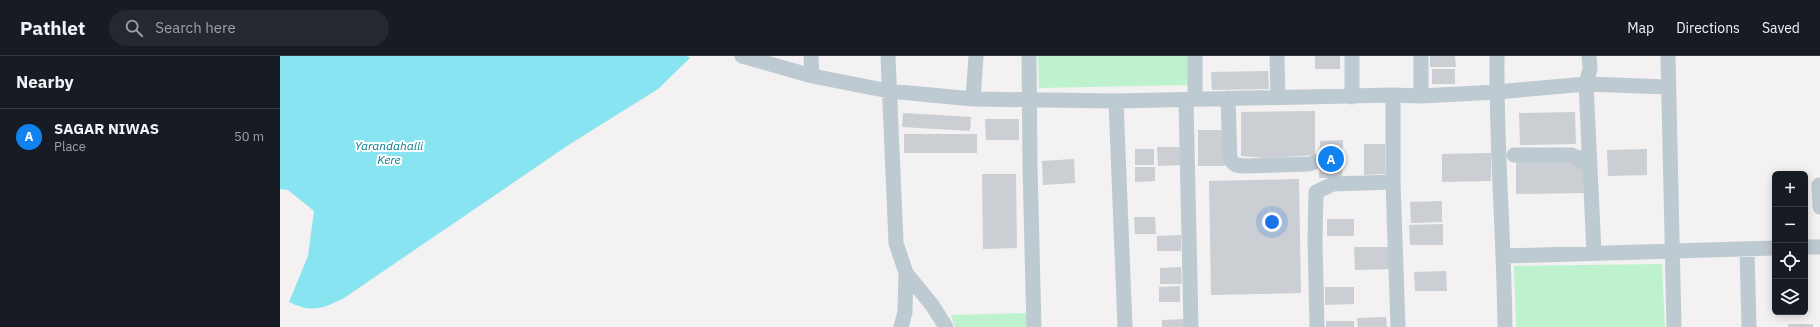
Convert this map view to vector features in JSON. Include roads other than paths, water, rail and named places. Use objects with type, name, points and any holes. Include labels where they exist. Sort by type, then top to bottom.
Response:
[{"type":"street","points":[[742,56],[812,76],[889,91],[973,99],[1030,101],[1116,101],[1393,95],[1421,96],[1497,92],[1586,84],[1668,87]]},
{"type":"street","points":[[811,56],[812,76]]},
{"type":"street","points":[[888,56],[896,243],[906,273],[905,312],[901,327]]},
{"type":"street","points":[[973,99],[976,56]]},
{"type":"street","points":[[1029,56],[1034,327]]},
{"type":"street","points":[[1191,327],[1190,99],[1195,56]]},
{"type":"street","points":[[1277,56],[1278,97]]},
{"type":"street","points":[[1352,56],[1352,97]]},
{"type":"street","points":[[1421,56],[1421,96]]},
{"type":"street","points":[[1497,56],[1505,327]]},
{"type":"street","points":[[1589,56],[1590,69],[1586,84],[1594,253]]},
{"type":"street","points":[[1668,56],[1674,327]]},
{"type":"street","points":[[1393,95],[1393,182],[1398,327]]},
{"type":"street","points":[[1228,98],[1230,160],[1236,165],[1290,165],[1315,162]]},
{"type":"street","points":[[1116,101],[1125,327]]},
{"type":"street","points":[[1514,155],[1572,155],[1579,158],[1581,162],[1590,164]]},
{"type":"street","points":[[1317,327],[1315,240],[1316,192],[1333,184],[1393,182]]},
{"type":"street","points":[[1819,185],[1820,207]]},
{"type":"street","points":[[1808,247],[1820,247]]},
{"type":"street","points":[[1504,256],[1772,248]]},
{"type":"street","points":[[1747,249],[1749,327]]},
{"type":"street","points":[[906,273],[932,305],[946,327]]},
{"type":"water","name":"Yarandahalli Kere","points":[[280,56],[687,56],[690,58],[658,89],[570,144],[344,298],[323,307],[304,308],[289,302],[308,256],[314,211],[288,190],[280,189]]},
{"type":"place","name":"SAGAR NIWAS","points":[[1331,159]]}]
